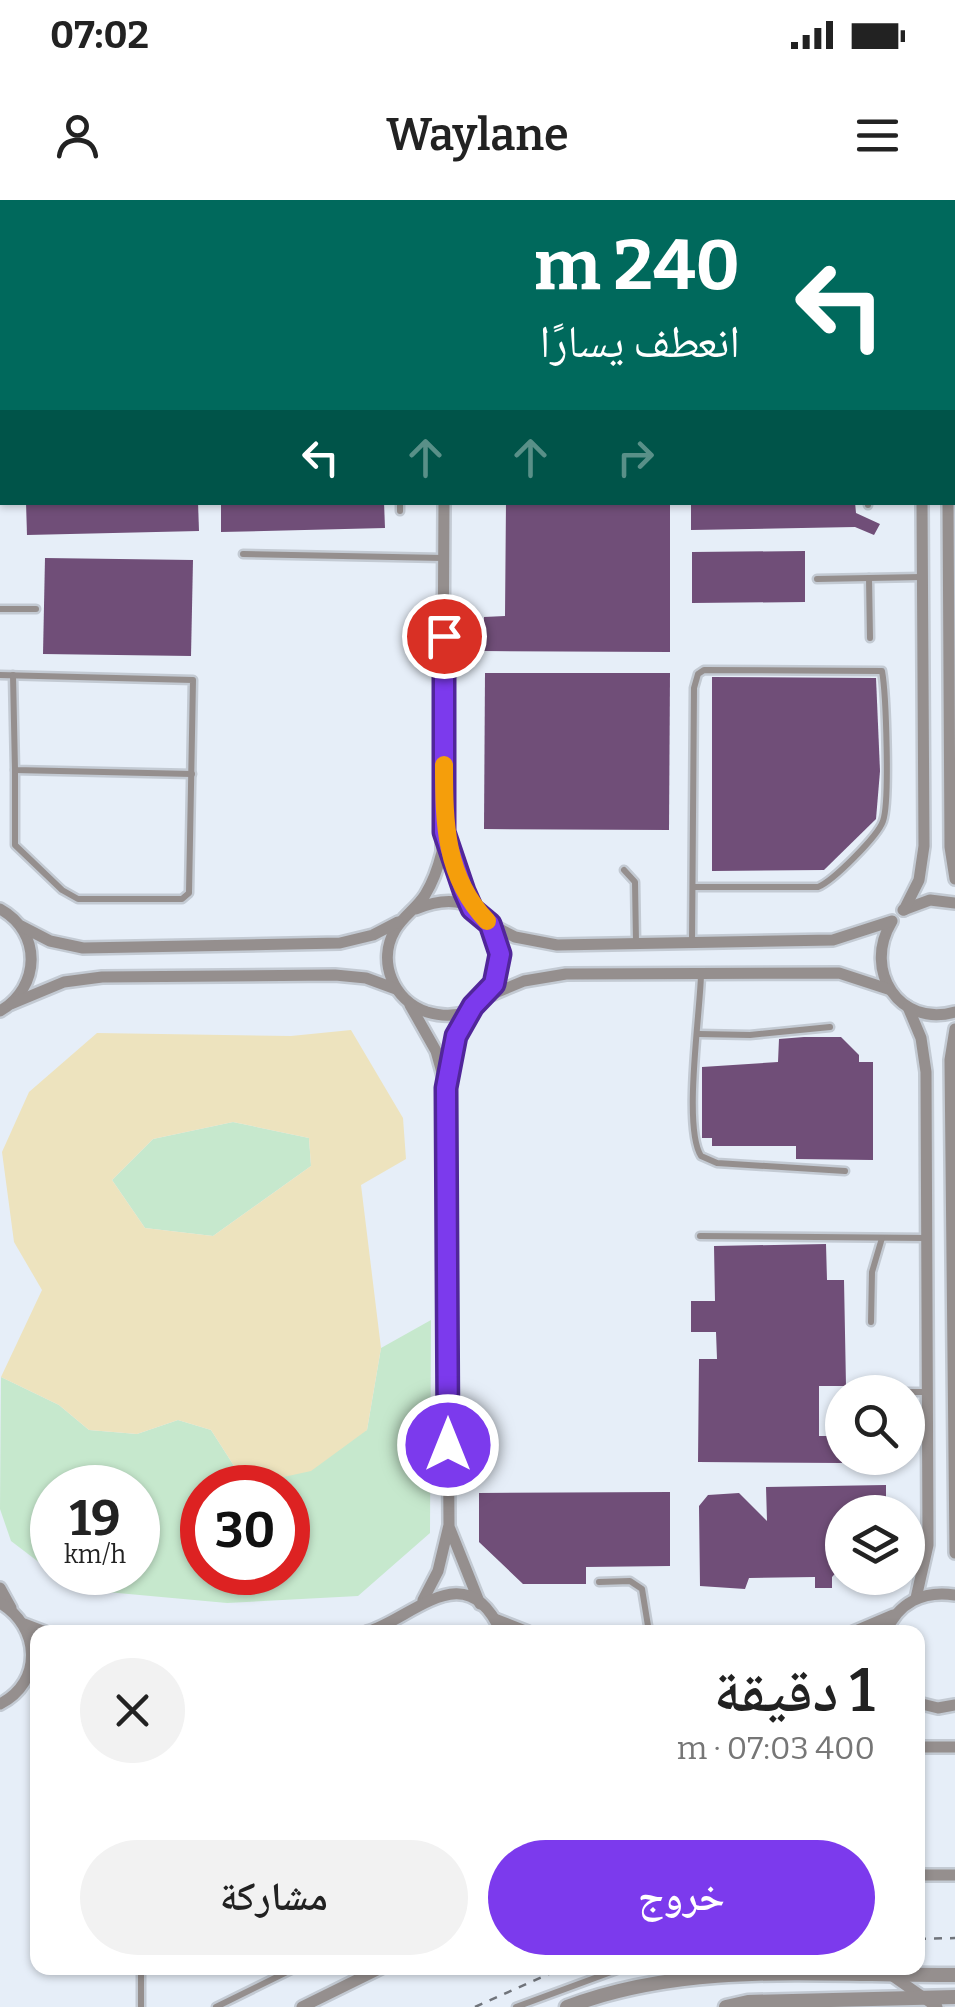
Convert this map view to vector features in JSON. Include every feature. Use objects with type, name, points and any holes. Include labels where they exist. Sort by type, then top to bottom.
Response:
[{"type":"street","points":[[416,909],[436,872],[444,832],[444,505]]},
{"type":"street","points":[[0,905],[50,942],[82,948],[340,944],[373,936],[416,909],[444,901],[472,909],[490,924],[543,944],[833,940],[892,921],[904,910],[919,880],[924,846],[922,505]]},
{"type":"street","points":[[948,505],[952,652],[950,848],[955,879]]},
{"type":"street","points":[[948,526],[955,512]]},
{"type":"street","points":[[444,832],[472,909]]},
{"type":"street","points":[[904,910],[930,900],[955,903]]},
{"type":"street","points":[[402,920],[394,932],[387,961],[396,989],[436,1051],[446,1088]]},
{"type":"street","points":[[888,989],[879,954],[892,921]]},
{"type":"street","points":[[3,1010],[30,974],[31,949],[18,922]]},
{"type":"street","points":[[484,998],[494,984],[500,954],[490,924]]},
{"type":"street","points":[[407,1002],[439,1015],[473,1006],[484,998],[545,976],[838,973],[888,989],[908,1008],[925,1055],[928,1545],[916,1598]]},
{"type":"street","points":[[3,1010],[64,982],[102,977],[335,975],[396,989]]},
{"type":"street","points":[[383,1625],[403,1616],[423,1600],[438,1572],[449,1524],[446,1088],[456,1036],[473,1006]]},
{"type":"street","points":[[908,1008],[936,1015],[955,1012]]},
{"type":"street","points":[[955,1028],[950,1060],[955,1553]]},
{"type":"street","points":[[449,1524],[481,1605],[498,1625]]},
{"type":"street","points":[[0,1588],[13,1612],[30,1626]]},
{"type":"street","points":[[423,1600],[452,1595],[481,1605]]},
{"type":"street","points":[[869,1625],[916,1598],[955,1595]]},
{"type":"street","points":[[0,1604],[13,1612]]},
{"type":"street","points":[[890,1625],[896,1613]]},
{"type":"street","points":[[398,1625],[403,1616]]},
{"type":"street","points":[[495,1620],[509,1625]]},
{"type":"street","points":[[24,1624],[30,1652]]},
{"type":"street","points":[[22,1686],[30,1667]]},
{"type":"street","points":[[0,1715],[4,1702],[30,1682]]},
{"type":"street","points":[[925,1705],[938,1708],[955,1705]]},
{"type":"street","points":[[925,1747],[955,1747]]},
{"type":"street","points":[[925,1875],[955,1875]]},
{"type":"street","points":[[925,1974],[955,1975]]},
{"type":"street","points":[[302,2007],[367,1975]]},
{"type":"street","points":[[567,2007],[670,1980],[721,1975]]},
{"type":"street","points":[[891,1975],[937,2007]]},
{"type":"street","points":[[726,2007],[748,2002],[955,1997]]},
{"type":"lane","points":[[244,554],[444,558]]},
{"type":"lane","points":[[817,579],[923,577]]},
{"type":"lane","points":[[870,578],[870,638]]},
{"type":"lane","points":[[0,609],[36,609]]},
{"type":"lane","points":[[692,887],[818,888],[829,882],[876,832],[885,809],[882,671],[704,670],[698,674],[692,887],[692,943]]},
{"type":"lane","points":[[0,675],[189,678],[195,684],[185,897],[78,898],[62,890],[15,845],[14,676]]},
{"type":"lane","points":[[15,770],[192,774]]},
{"type":"lane","points":[[624,870],[635,882],[636,944]]},
{"type":"lane","points":[[701,974],[695,1140],[701,1156],[717,1162],[845,1172]]},
{"type":"lane","points":[[699,1034],[750,1035],[830,1027]]},
{"type":"lane","points":[[700,1236],[926,1238]]},
{"type":"lane","points":[[871,1322],[872,1272],[882,1238]]},
{"type":"lane","points":[[599,1582],[630,1581],[642,1589],[647,1625]]},
{"type":"lane","points":[[141,1975],[141,2007]]},
{"type":"lane","points":[[216,2007],[282,1975]]},
{"type":"lane","points":[[516,2007],[603,1975]]},
{"type":"path","points":[[925,1939],[955,1938]]},
{"type":"path","points":[[476,2007],[547,1975]]},
{"type":"green space","points":[[233,1122],[309,1138],[311,1166],[213,1236],[145,1228],[112,1180],[153,1139]]},
{"type":"green space","points":[[431,1320],[430,1533],[358,1596],[227,1603],[140,1595],[160,1595],[160,1465],[30,1465],[30,1555],[11,1541],[0,1509],[1,1377],[59,1405],[89,1430],[137,1434],[178,1420],[211,1430],[233,1465],[180,1465],[180,1595],[310,1595],[310,1465],[249,1465],[367,1430],[381,1348]]},
{"type":"sand","points":[[351,1030],[403,1118],[406,1159],[361,1185],[381,1348],[367,1430],[311,1471],[310,1465],[233,1465],[211,1430],[178,1420],[137,1434],[89,1430],[59,1405],[1,1377],[42,1290],[14,1242],[2,1152],[29,1092],[97,1033],[291,1036]],"holes":[[[233,1122],[309,1138],[311,1166],[213,1236],[145,1228],[112,1180],[153,1139]]]},
{"type":"building","points":[[26,505],[198,505],[199,531],[27,535]]},
{"type":"building","points":[[221,505],[384,505],[385,528],[221,532]]},
{"type":"building","points":[[506,505],[670,505],[670,652],[484,651],[484,617],[505,616]]},
{"type":"building","points":[[691,505],[855,505],[856,513],[880,524],[874,535],[855,527],[691,530]]},
{"type":"building","points":[[805,551],[805,602],[692,603],[692,552]]},
{"type":"building","points":[[45,558],[193,560],[191,656],[43,654]]},
{"type":"building","points":[[485,673],[670,673],[669,830],[484,829]]},
{"type":"building","points":[[712,677],[876,678],[880,771],[876,819],[824,870],[712,871]]},
{"type":"building","points":[[841,1037],[859,1055],[859,1062],[873,1062],[873,1160],[796,1159],[796,1146],[712,1146],[712,1138],[702,1138],[702,1067],[778,1062],[779,1039]]},
{"type":"building","points":[[826,1244],[827,1280],[844,1280],[846,1375],[825,1375],[825,1386],[819,1386],[819,1436],[825,1436],[825,1463],[698,1462],[699,1359],[717,1359],[716,1332],[691,1332],[691,1301],[715,1301],[714,1246]]},
{"type":"building","points":[[886,1485],[886,1495],[825,1495],[825,1588],[815,1588],[815,1577],[749,1578],[745,1589],[700,1586],[699,1506],[708,1495],[739,1493],[767,1521],[766,1487]]},
{"type":"building","points":[[670,1492],[670,1566],[586,1567],[586,1584],[523,1584],[479,1542],[479,1493]]},
{"type":"slow traffic","points":[[444,765],[444,832],[472,909],[487,921]]},
{"type":"route","points":[[444,636],[444,832],[472,909],[490,924],[500,954],[494,984],[473,1006],[456,1036],[446,1088],[448,1445]]}]
